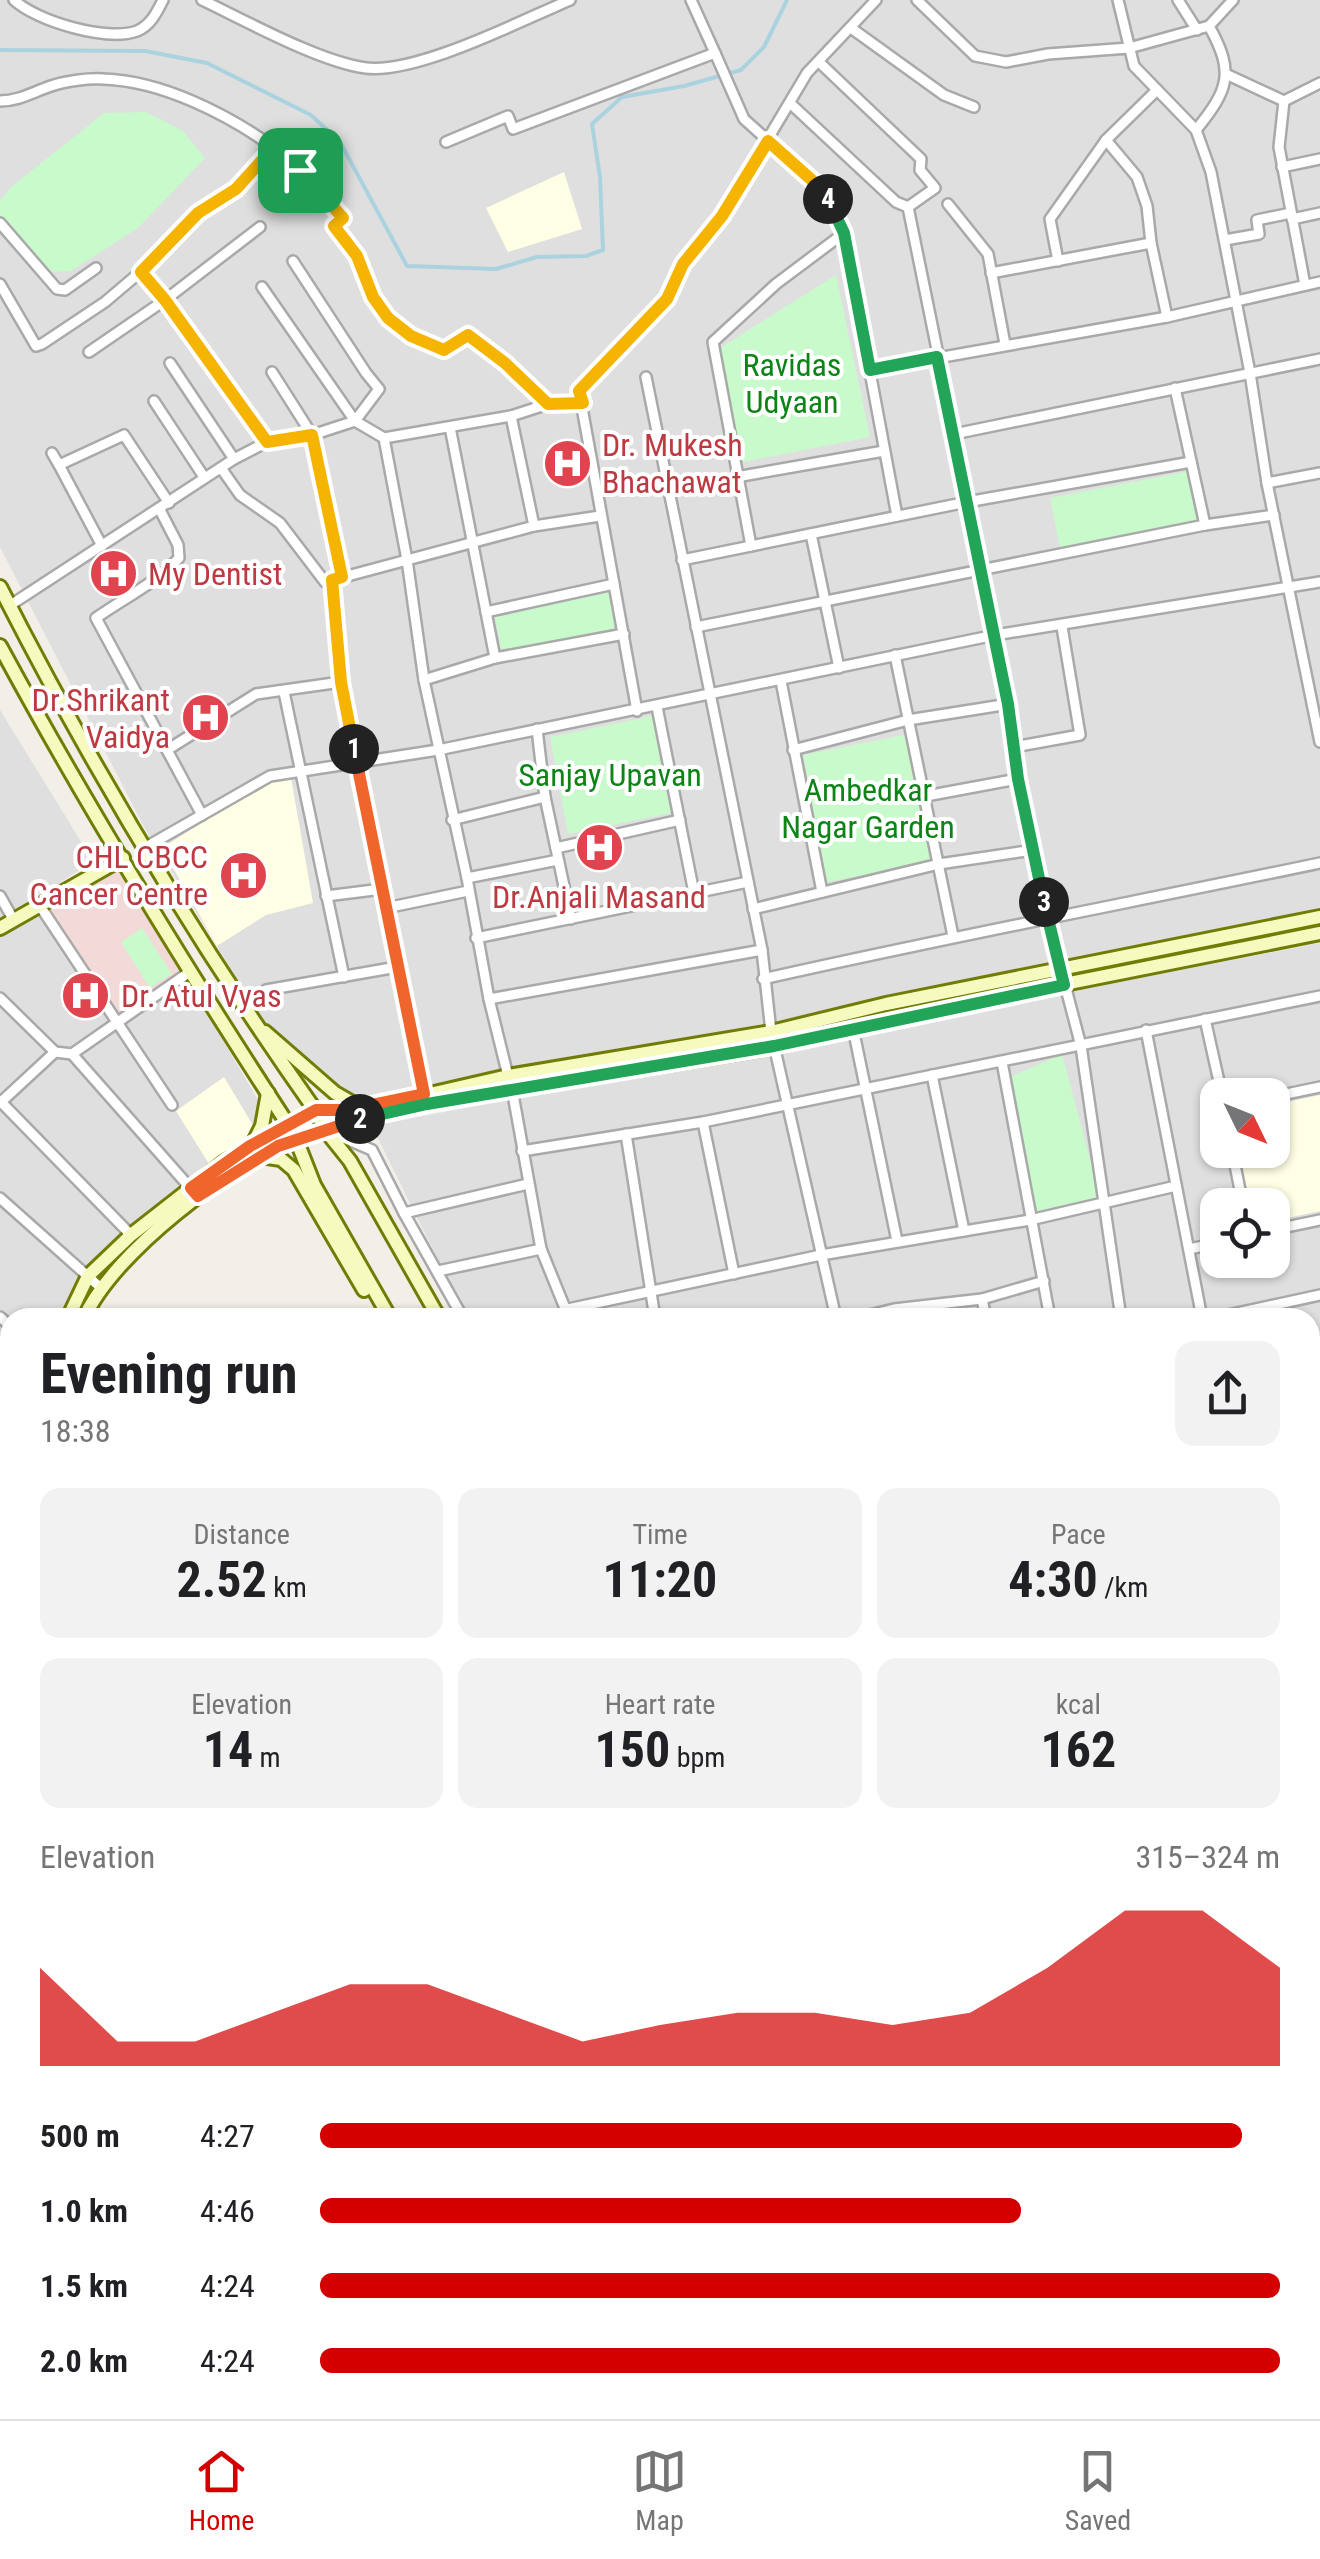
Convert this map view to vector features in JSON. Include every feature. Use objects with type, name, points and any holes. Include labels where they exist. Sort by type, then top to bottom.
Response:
[{"type":"main road","points":[[0,587],[86,748],[259,1028],[350,1160],[433,1308]]},
{"type":"main road","points":[[0,646],[54,746],[287,1123],[322,1209],[376,1308]]},
{"type":"main road","points":[[0,928],[123,858]]},
{"type":"main road","points":[[73,1308],[88,1276],[131,1235],[256,1151],[287,1123],[316,1110],[361,1108],[424,1094],[853,1028],[1320,918]]},
{"type":"main road","points":[[772,1039],[886,1004],[1320,933]]},
{"type":"main road","points":[[259,1028],[284,1045],[335,1093],[361,1108]]},
{"type":"main road","points":[[256,1151],[510,1082]]},
{"type":"main road","points":[[256,1151],[268,1093]]},
{"type":"main road","points":[[256,1151],[288,1163],[322,1209],[384,1308]]},
{"type":"main road","points":[[90,1308],[101,1288],[194,1192]]},
{"type":"street","points":[[14,0],[54,24],[125,33],[148,24],[163,0]]},
{"type":"street","points":[[202,0],[337,61],[369,68],[415,64],[570,0]]},
{"type":"street","points":[[692,0],[744,119],[824,191],[844,233],[898,516]]},
{"type":"street","points":[[636,711],[579,391],[667,299],[683,264],[722,216],[807,74],[876,0]]},
{"type":"street","points":[[917,0],[974,56],[1006,62],[1048,54],[1130,48],[1196,30],[1210,26],[1233,0]]},
{"type":"street","points":[[1118,0],[1134,66],[1196,130],[1211,172],[1267,483],[1320,742]]},
{"type":"street","points":[[1178,0],[1196,30]]},
{"type":"street","points":[[1196,130],[1215,106],[1228,75],[1224,52],[1210,26]]},
{"type":"street","points":[[851,28],[944,95],[974,107]]},
{"type":"street","points":[[446,142],[508,116],[513,129],[717,57]]},
{"type":"street","points":[[819,62],[921,159],[920,170],[935,188],[908,207]]},
{"type":"street","points":[[1228,75],[1284,102]]},
{"type":"street","points":[[0,100],[24,98],[53,85],[102,78],[140,84],[190,101],[274,147],[343,218],[334,226],[357,256],[373,297],[388,318],[411,336],[444,350],[468,335],[548,404]]},
{"type":"street","points":[[1284,102],[1320,83]]},
{"type":"street","points":[[1058,261],[1050,219],[1106,140],[1157,90]]},
{"type":"street","points":[[1284,102],[1279,147],[1304,286]]},
{"type":"street","points":[[791,104],[896,202],[908,207]]},
{"type":"street","points":[[1106,140],[1137,178],[1147,206],[1167,317]]},
{"type":"street","points":[[0,284],[36,346],[105,302],[141,272],[198,213],[236,189],[274,147]]},
{"type":"street","points":[[1282,167],[1320,159]]},
{"type":"street","points":[[948,204],[988,254],[1005,344]]},
{"type":"street","points":[[908,207],[995,636],[1018,779],[1048,920],[1081,1046],[1119,1308]]},
{"type":"street","points":[[1225,240],[1259,234],[1257,220],[1320,213]]},
{"type":"street","points":[[0,223],[57,288],[65,290],[96,268]]},
{"type":"street","points":[[90,352],[260,227]]},
{"type":"street","points":[[751,546],[712,342],[776,284],[844,233]]},
{"type":"street","points":[[992,273],[1151,243]]},
{"type":"street","points":[[10,606],[234,458],[267,442],[312,435],[355,421],[379,388],[293,260]]},
{"type":"street","points":[[141,272],[267,442]]},
{"type":"street","points":[[870,370],[1167,317],[1320,282]]},
{"type":"street","points":[[262,288],[355,421],[384,438],[511,416],[548,404],[583,403]]},
{"type":"street","points":[[954,434],[1320,360]]},
{"type":"street","points":[[170,363],[234,458]]},
{"type":"street","points":[[272,372],[312,435],[337,578],[341,682],[424,1094]]},
{"type":"street","points":[[646,377],[762,950],[772,1039],[833,1308]]},
{"type":"street","points":[[1175,388],[1205,526]]},
{"type":"street","points":[[154,401],[204,477]]},
{"type":"street","points":[[511,416],[534,526]]},
{"type":"street","points":[[450,427],[495,658]]},
{"type":"street","points":[[58,465],[124,435],[169,503]]},
{"type":"street","points":[[384,438],[408,560],[424,680],[467,878],[488,999],[510,1082],[542,1249],[567,1308]]},
{"type":"street","points":[[736,478],[884,451]]},
{"type":"street","points":[[52,454],[102,546]]},
{"type":"street","points":[[682,560],[967,502],[1191,462]]},
{"type":"street","points":[[221,468],[240,495],[280,523],[324,582],[534,526],[600,516]]},
{"type":"street","points":[[1267,483],[1320,473]]},
{"type":"street","points":[[160,510],[178,545],[179,558],[162,577],[135,589],[96,618],[202,814]]},
{"type":"street","points":[[696,627],[1274,514]]},
{"type":"street","points":[[810,534],[839,668]]},
{"type":"street","points":[[146,846],[270,776],[438,750],[995,636],[1320,582]]},
{"type":"street","points":[[486,612],[614,584]]},
{"type":"street","points":[[1014,747],[1080,735],[1062,627]]},
{"type":"street","points":[[424,680],[495,658],[624,634]]},
{"type":"street","points":[[896,655],[953,936]]},
{"type":"street","points":[[781,680],[822,892]]},
{"type":"street","points":[[167,750],[256,694],[341,682]]},
{"type":"street","points":[[1308,690],[1320,687]]},
{"type":"street","points":[[284,692],[344,977]]},
{"type":"street","points":[[793,750],[908,720],[1008,704]]},
{"type":"street","points":[[657,707],[694,893]]},
{"type":"street","points":[[537,729],[570,919]]},
{"type":"street","points":[[926,796],[1018,779]]},
{"type":"street","points":[[452,820],[546,797]]},
{"type":"street","points":[[556,848],[680,820]]},
{"type":"street","points":[[753,909],[939,864],[1033,850]]},
{"type":"street","points":[[467,878],[558,860]]},
{"type":"street","points":[[763,979],[953,936],[1320,863]]},
{"type":"street","points":[[476,938],[748,882]]},
{"type":"street","points":[[326,896],[382,889]]},
{"type":"street","points":[[386,908],[468,891]]},
{"type":"street","points":[[0,896],[13,919]]},
{"type":"street","points":[[40,906],[172,1105]]},
{"type":"street","points":[[488,999],[762,950]]},
{"type":"street","points":[[266,990],[397,968]]},
{"type":"street","points":[[72,1054],[191,971]]},
{"type":"street","points":[[522,1152],[703,1122],[1320,996]]},
{"type":"street","points":[[0,998],[55,1052],[72,1054],[194,1192]]},
{"type":"street","points":[[1205,1019],[1218,1078]]},
{"type":"street","points":[[853,1028],[897,1241]]},
{"type":"street","points":[[1146,1030],[1200,1308]]},
{"type":"street","points":[[55,1052],[0,1102],[131,1235]]},
{"type":"street","points":[[1002,1062],[1048,1308]]},
{"type":"street","points":[[932,1074],[964,1231]]},
{"type":"street","points":[[1290,1094],[1320,1088]]},
{"type":"street","points":[[703,1122],[734,1274]]},
{"type":"street","points":[[326,1130],[372,1150],[458,1308]]},
{"type":"street","points":[[626,1134],[653,1308]]},
{"type":"street","points":[[404,1213],[528,1184]]},
{"type":"street","points":[[589,1308],[820,1255],[1030,1220],[1176,1186]]},
{"type":"street","points":[[0,1198],[101,1288]]},
{"type":"street","points":[[1290,1226],[1320,1220]]},
{"type":"street","points":[[1189,1249],[1200,1247]]},
{"type":"street","points":[[438,1272],[542,1249]]},
{"type":"street","points":[[924,1308],[1044,1282]]},
{"type":"street","points":[[1260,1308],[1320,1295]]},
{"type":"street","points":[[982,1298],[984,1308]]},
{"type":"shaded area","points":[[0,0],[1320,0],[1320,913],[358,1104],[285,1057],[144,827],[0,547]]},
{"type":"shaded area","points":[[564,172],[582,229],[508,252],[486,208]]},
{"type":"shaded area","points":[[0,710],[93,861],[0,922]]},
{"type":"shaded area","name":"CHL CBCC Cancer Centre","points":[[291,778],[313,903],[266,915],[217,946],[162,848],[271,779]]},
{"type":"shaded area","points":[[114,856],[271,1122],[194,1177],[80,1275],[63,1308],[0,1308],[0,926]]},
{"type":"shaded area","points":[[120,868],[181,973],[115,1016],[51,911]]},
{"type":"shaded area","points":[[1320,943],[1320,1308],[462,1308],[372,1126]]},
{"type":"shaded area","points":[[224,1077],[260,1137],[211,1167],[176,1111]]},
{"type":"shaded area","points":[[1320,1095],[1320,1211],[1290,1217],[1290,1188],[1246,1188],[1242,1168],[1290,1168],[1290,1101]]},
{"type":"green space","points":[[146,112],[183,131],[205,158],[138,228],[71,271],[42,272],[0,217],[0,201],[11,187],[104,113]]},
{"type":"green space","name":"Ravidas Udyaan","points":[[836,275],[870,437],[738,463],[720,348]]},
{"type":"green space","points":[[1190,471],[1200,524],[1061,553],[1050,498]]},
{"type":"green space","points":[[608,586],[617,633],[502,654],[493,607]]},
{"type":"green space","name":"Sanjay Upavan","points":[[652,716],[671,813],[568,834],[550,737]]},
{"type":"green space","name":"Ambedkar Nagar Garden","points":[[909,734],[933,862],[827,882],[803,755]]},
{"type":"green space","points":[[142,928],[172,974],[150,988],[121,942]]},
{"type":"green space","points":[[1062,1054],[1100,1197],[1038,1214],[999,1082]]},
{"type":"waterway","points":[[0,50],[145,51],[207,63],[311,115],[340,142],[407,266],[496,269],[537,257],[586,256],[603,250],[600,177],[592,124],[622,97],[741,70],[764,47],[787,0]]},
{"type":"place","name":"Dr. Mukesh Bhachawat","points":[[567,463]]},
{"type":"place","name":"My Dentist","points":[[113,574]]},
{"type":"place","name":"Dr.Shrikant Vaidya","points":[[205,718]]},
{"type":"place","name":"Dr.Anjali Masand","points":[[599,847]]},
{"type":"place","name":"CHL CBCC Cancer Centre","points":[[243,875]]},
{"type":"place","name":"Dr. Atul Vyas","points":[[86,996]]},
{"type":"route","points":[[768,141],[824,191],[844,233],[870,370],[937,357],[1008,704],[1018,779],[1064,985],[774,1046],[427,1104],[355,1120],[278,1146],[198,1196],[191,1188],[287,1123],[316,1110],[382,1105],[424,1094],[341,682],[332,580],[342,577],[312,435],[267,442],[141,272],[198,213],[236,189],[274,147],[300,170],[343,218],[334,226],[357,256],[373,297],[388,318],[411,336],[444,350],[468,335],[548,404],[583,403],[579,391],[667,299],[683,264],[722,216],[768,141]]}]
